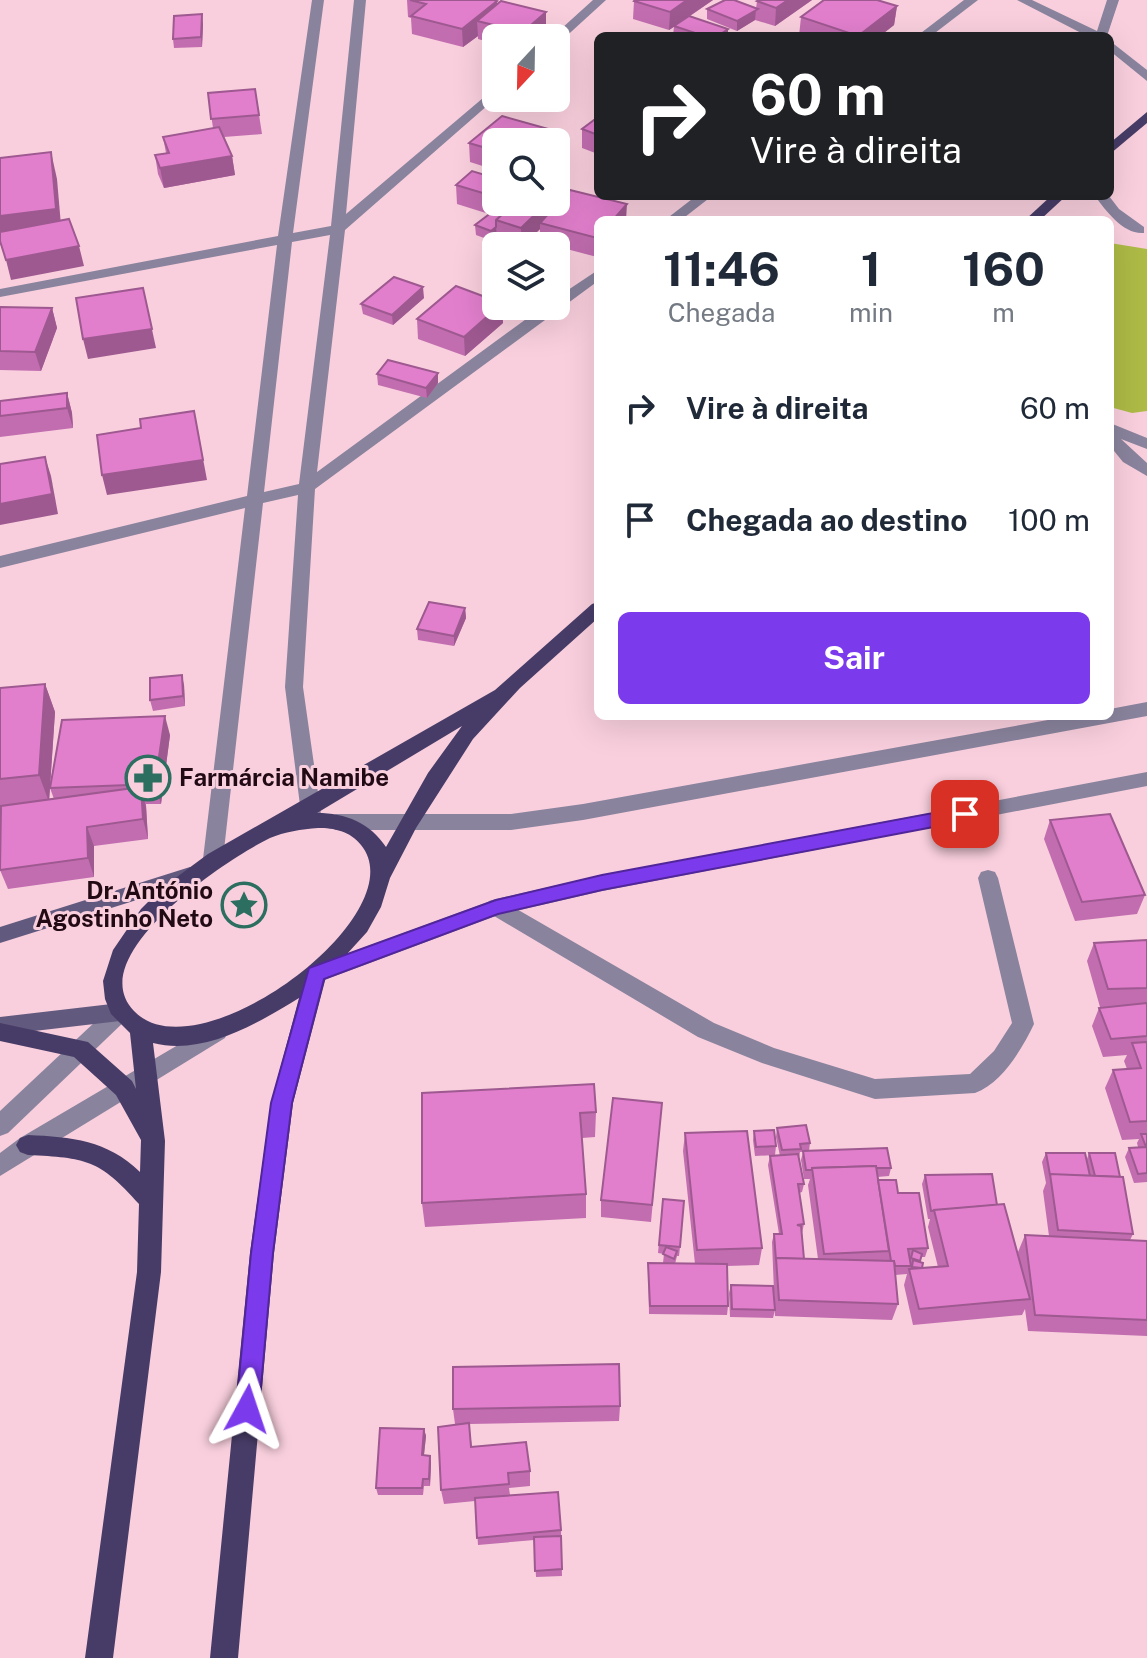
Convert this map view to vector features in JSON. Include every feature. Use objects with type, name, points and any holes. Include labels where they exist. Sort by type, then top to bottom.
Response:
[{"type":"main road","points":[[1114,146],[1145,119]]},
{"type":"main road","points":[[1036,216],[1054,200]]},
{"type":"main road","points":[[500,695],[448,761],[408,822],[383,872],[370,909],[316,974],[268,1005],[224,1026],[176,1037],[141,1029],[120,1012],[112,993],[114,973],[123,950],[163,898],[190,875],[258,834],[312,814],[500,695],[594,612]]},
{"type":"main road","points":[[312,814],[356,828],[372,841],[382,856],[383,872]]},
{"type":"main road","points":[[224,1658],[262,1253],[282,1103],[316,974]]},
{"type":"main road","points":[[0,1029],[80,1049],[124,1088],[153,1141]]},
{"type":"main road","points":[[99,1658],[149,1272],[153,1141],[141,1029]]},
{"type":"main road","points":[[28,1145],[91,1149],[123,1167],[151,1200]]},
{"type":"street","points":[[213,859],[285,237],[318,0]]},
{"type":"street","points":[[312,814],[294,687],[307,487],[338,229],[360,0]]},
{"type":"street","points":[[570,27],[600,0]]},
{"type":"street","points":[[928,32],[972,0]]},
{"type":"street","points":[[1023,0],[1091,32]]},
{"type":"street","points":[[1101,32],[1113,0]]},
{"type":"street","points":[[1114,48],[1147,77]]},
{"type":"street","points":[[0,293],[338,229],[482,103]]},
{"type":"street","points":[[678,216],[700,200]]},
{"type":"street","points":[[1105,200],[1114,212],[1143,231]]},
{"type":"street","points":[[1114,227],[1143,231]]},
{"type":"street","points":[[570,294],[594,277]]},
{"type":"street","points":[[0,562],[307,487],[535,320]]},
{"type":"street","points":[[1114,427],[1147,429]]},
{"type":"street","points":[[1114,429],[1147,444]]},
{"type":"street","points":[[1114,441],[1129,458],[1147,471]]},
{"type":"street","points":[[1114,715],[1147,709]]},
{"type":"street","points":[[336,822],[511,822],[583,812],[1087,720]]},
{"type":"street","points":[[316,974],[496,907],[602,883],[1147,779]]},
{"type":"street","points":[[0,935],[190,875]]},
{"type":"street","points":[[496,907],[706,1030],[770,1056],[875,1089],[930,1087],[975,1083],[1002,1058],[1023,1024],[988,878]]},
{"type":"street","points":[[0,1029],[120,1012]]},
{"type":"street","points":[[0,1126],[120,1012]]},
{"type":"street","points":[[0,1166],[28,1145],[224,1026]]},
{"type":"green space","points":[[1114,244],[1147,249],[1147,411],[1132,413],[1114,408]]},
{"type":"building","points":[[410,0],[497,1],[462,29],[411,16],[426,4]]},
{"type":"building","points":[[635,0],[687,0],[670,12]]},
{"type":"building","points":[[725,0],[758,9],[737,21],[707,9]]},
{"type":"building","points":[[759,0],[788,0],[776,8]]},
{"type":"building","points":[[824,0],[877,0],[897,6],[863,32],[846,32],[801,17]]},
{"type":"building","points":[[501,1],[546,12],[532,24],[477,21]]},
{"type":"building","points":[[202,14],[201,37],[173,39],[174,16]]},
{"type":"building","points":[[689,16],[728,29],[724,32],[692,32],[674,26]]},
{"type":"building","points":[[255,89],[259,115],[211,119],[208,93]]},
{"type":"building","points":[[502,116],[545,128],[487,128]]},
{"type":"building","points":[[594,120],[594,134],[582,129]]},
{"type":"building","points":[[219,127],[232,156],[160,168],[155,155],[169,153],[163,137]]},
{"type":"building","points":[[482,132],[482,147],[469,143]]},
{"type":"building","points":[[51,152],[56,209],[0,216],[0,158]]},
{"type":"building","points":[[472,171],[482,174],[482,193],[456,185]]},
{"type":"building","points":[[570,190],[594,196],[594,200],[627,204],[616,216],[594,216],[594,237],[540,223],[546,216],[570,216]]},
{"type":"building","points":[[487,216],[500,216],[491,231],[475,225]]},
{"type":"building","points":[[500,216],[533,216],[521,228],[496,220]]},
{"type":"building","points":[[69,219],[79,246],[6,260],[0,232]]},
{"type":"building","points":[[394,277],[423,287],[392,315],[361,304]]},
{"type":"building","points":[[456,286],[482,296],[483,320],[464,337],[417,319]]},
{"type":"building","points":[[143,288],[152,329],[83,339],[76,298]]},
{"type":"building","points":[[0,307],[52,308],[35,352],[0,351]]},
{"type":"building","points":[[388,360],[438,373],[426,388],[377,374]]},
{"type":"building","points":[[67,393],[67,408],[0,416],[0,401]]},
{"type":"building","points":[[194,411],[203,460],[102,475],[97,435],[141,428],[140,419]]},
{"type":"building","points":[[45,457],[52,494],[0,504],[0,464]]},
{"type":"building","points":[[429,602],[465,608],[454,636],[417,629]]},
{"type":"building","points":[[182,675],[183,696],[150,700],[150,678]]},
{"type":"building","points":[[45,684],[39,775],[0,779],[0,688]]},
{"type":"building","points":[[165,716],[155,784],[50,788],[62,720]]},
{"type":"building","points":[[141,787],[143,819],[87,827],[88,858],[0,870],[1,806]]},
{"type":"building","points":[[1110,814],[1145,895],[1082,902],[1050,820]]},
{"type":"building","points":[[1147,940],[1147,988],[1108,989],[1094,943]]},
{"type":"building","points":[[1147,1003],[1147,1036],[1111,1039],[1099,1008]]},
{"type":"building","points":[[1147,1042],[1147,1121],[1130,1122],[1113,1070],[1141,1068],[1132,1043]]},
{"type":"building","points":[[594,1084],[596,1112],[580,1113],[586,1194],[422,1203],[422,1093]]},
{"type":"building","points":[[613,1098],[662,1103],[652,1205],[601,1200]]},
{"type":"building","points":[[806,1125],[810,1143],[800,1144],[801,1149],[782,1150],[777,1128]]},
{"type":"building","points":[[774,1130],[776,1146],[756,1147],[754,1131]]},
{"type":"building","points":[[747,1131],[762,1248],[697,1250],[685,1133]]},
{"type":"building","points":[[1141,1134],[1147,1134],[1147,1173],[1138,1174],[1129,1148],[1146,1147]]},
{"type":"building","points":[[887,1148],[891,1168],[806,1170],[803,1151]]},
{"type":"building","points":[[1046,1153],[1085,1153],[1090,1176],[1050,1175]]},
{"type":"building","points":[[1089,1153],[1115,1153],[1120,1177],[1095,1176]]},
{"type":"building","points":[[798,1154],[804,1184],[798,1184],[804,1224],[797,1225],[801,1226],[804,1259],[776,1260],[774,1234],[782,1234],[770,1156]]},
{"type":"building","points":[[876,1166],[889,1251],[824,1254],[812,1168]]},
{"type":"building","points":[[992,1174],[997,1205],[931,1211],[925,1175]]},
{"type":"building","points":[[1050,1174],[1123,1177],[1133,1234],[1058,1230]]},
{"type":"building","points":[[878,1180],[896,1180],[898,1193],[919,1193],[928,1248],[908,1249],[911,1266],[895,1266],[891,1261]]},
{"type":"building","points":[[663,1199],[684,1201],[680,1247],[659,1245]]},
{"type":"building","points":[[1004,1204],[1030,1299],[919,1309],[909,1269],[948,1266],[934,1210]]},
{"type":"building","points":[[1025,1235],[1147,1241],[1147,1320],[1035,1315]]},
{"type":"building","points":[[666,1247],[677,1251],[674,1259],[663,1254]]},
{"type":"building","points":[[913,1250],[922,1254],[920,1261],[911,1258]]},
{"type":"building","points":[[776,1258],[894,1261],[898,1304],[779,1300]]},
{"type":"building","points":[[913,1260],[923,1263],[922,1268],[912,1267]]},
{"type":"building","points":[[648,1263],[727,1264],[728,1306],[650,1306]]},
{"type":"building","points":[[731,1285],[773,1286],[775,1310],[732,1309]]},
{"type":"building","points":[[619,1364],[620,1406],[453,1409],[453,1367]]},
{"type":"building","points":[[469,1423],[471,1447],[526,1442],[530,1471],[508,1473],[509,1484],[441,1490],[438,1427]]},
{"type":"building","points":[[380,1428],[424,1429],[422,1455],[430,1456],[429,1479],[423,1479],[422,1488],[376,1488]]},
{"type":"building","points":[[558,1492],[561,1530],[477,1538],[475,1498]]},
{"type":"building","points":[[561,1536],[562,1569],[535,1571],[534,1537]]},
{"type":"place","name":"Farmárcia Namibe","points":[[148,778]]},
{"type":"place","name":"Dr. António Agostinho Neto","points":[[244,905]]},
{"type":"route","points":[[247,1409],[262,1253],[282,1103],[316,974],[496,907],[602,883],[965,814]]}]
